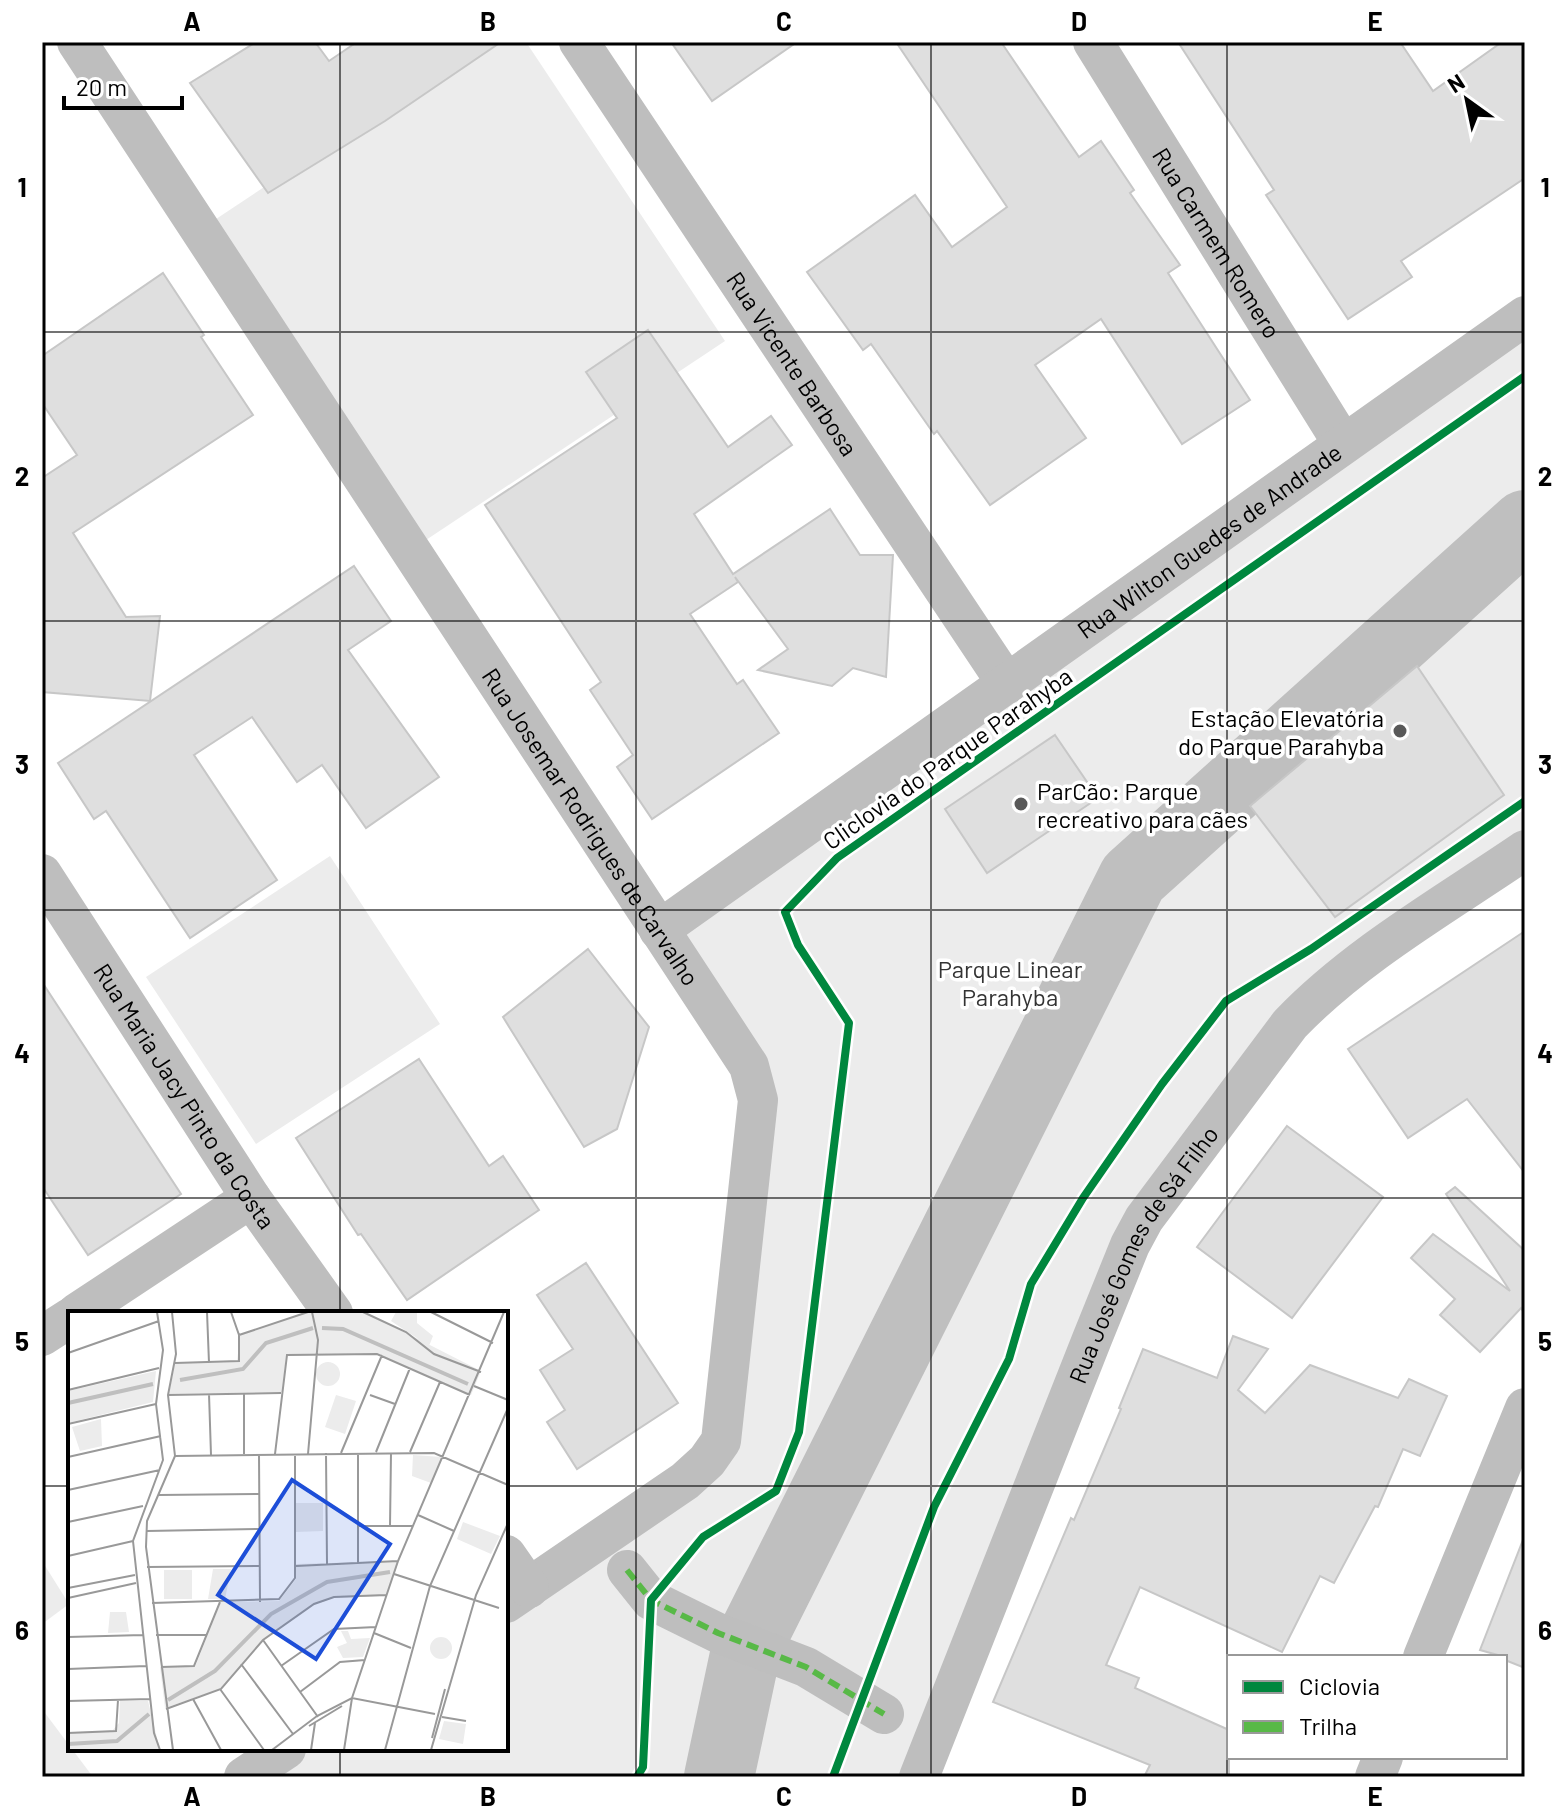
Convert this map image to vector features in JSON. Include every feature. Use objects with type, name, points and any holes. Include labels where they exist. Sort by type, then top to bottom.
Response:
[{"type":"street","name":"Rua Josemar Rodrigues de Carvalho","points":[[77,42],[749,1066],[758,1100],[725,1424],[716,1451],[685,1481],[518,1595]]},
{"type":"street","name":"Rua Vicente Barbosa","points":[[579,42],[1007,684]]},
{"type":"street","name":"Rua Carmem Romero","points":[[1093,42],[1343,444]]},
{"type":"street","name":"Rua Wilton Guedes de Andrade","points":[[659,930],[1525,316]]},
{"type":"street","name":"Rua José Gomes de Sá Filho","points":[[919,1777],[1092,1339],[1130,1245],[1144,1219],[1290,1024],[1316,997],[1353,967],[1525,850]]},
{"type":"street","name":"Rua Maria Jacy Pinto da Costa","points":[[42,874],[251,1198],[332,1311]]},
{"type":"street","points":[[80,1311],[251,1198]]},
{"type":"street","points":[[42,1336],[68,1319]]},
{"type":"street","points":[[1424,1655],[1525,1408]]},
{"type":"street","points":[[508,1562],[518,1595]]},
{"type":"street","points":[[627,1570],[651,1600],[718,1633],[806,1667],[884,1714]]},
{"type":"street","points":[[244,1777],[283,1751]]},
{"type":"green space","points":[[482,42],[526,42],[725,341],[420,544],[207,225]]},
{"type":"green space","name":"Parque Linear Parahyba","points":[[1525,299],[1525,865],[1315,1013],[1140,1239],[921,1777],[238,1777],[278,1751],[508,1751],[508,1600],[734,1447],[767,1074],[659,911],[1341,422]]},
{"type":"green space","points":[[330,856],[440,1024],[256,1144],[146,977]]},
{"type":"green space","points":[[42,1561],[68,1605],[42,1624]]},
{"type":"green space","points":[[42,1709],[68,1744],[68,1751],[74,1751],[93,1777],[42,1777]]},
{"type":"building","points":[[256,42],[315,42],[329,61],[357,42],[501,42],[385,121],[268,193],[190,83]]},
{"type":"building","points":[[671,42],[797,42],[712,101]]},
{"type":"building","points":[[896,42],[1001,42],[1079,157],[1101,141],[1134,190],[1130,193],[1180,265],[1168,273],[1250,400],[1182,444],[1101,319],[1035,365],[1086,438],[990,505],[937,431],[934,434],[871,344],[863,350],[807,272],[915,195],[952,247],[1007,207]]},
{"type":"building","points":[[1178,42],[1400,42],[1433,91],[1502,42],[1525,42],[1525,178],[1401,261],[1412,277],[1348,319],[1266,195],[1274,190]]},
{"type":"building","points":[[163,273],[253,415],[73,533],[126,617],[160,616],[150,701],[42,692],[42,478],[77,455],[42,403],[42,356]]},
{"type":"building","points":[[648,330],[728,447],[771,416],[792,445],[694,514],[733,574],[830,509],[860,555],[893,555],[886,677],[853,668],[832,686],[758,670],[788,649],[735,577],[738,582],[690,614],[737,684],[743,680],[779,733],[652,819],[617,767],[633,755],[590,690],[601,682],[485,505],[617,418],[586,372]]},
{"type":"building","points":[[354,566],[391,621],[348,650],[439,777],[366,828],[322,765],[297,782],[252,717],[194,755],[277,880],[190,938],[106,811],[94,819],[58,763]]},
{"type":"building","name":"Estação Elevatória do Parque Parahyba","points":[[1417,666],[1504,795],[1335,917],[1250,806]]},
{"type":"building","name":"ParCão: Parque recreativo para cães","points":[[1055,735],[1098,798],[987,873],[945,809]]},
{"type":"building","points":[[1525,931],[1525,1173],[1467,1099],[1408,1138],[1348,1049]]},
{"type":"building","points":[[588,949],[649,1027],[617,1129],[584,1147],[503,1017]]},
{"type":"building","points":[[42,982],[181,1194],[88,1255],[42,1186]]},
{"type":"building","points":[[419,1059],[489,1166],[503,1156],[539,1210],[407,1300],[361,1234],[358,1235],[296,1138]]},
{"type":"building","points":[[1287,1126],[1383,1197],[1292,1318],[1197,1247]]},
{"type":"building","points":[[1455,1187],[1525,1251],[1525,1314],[1521,1308],[1480,1352],[1440,1315],[1455,1299],[1411,1258],[1433,1234],[1510,1291],[1446,1194]]},
{"type":"building","points":[[586,1263],[678,1403],[577,1469],[547,1422],[565,1410],[540,1370],[573,1349],[537,1295]]},
{"type":"building","points":[[1233,1336],[1268,1349],[1238,1390],[1265,1413],[1310,1365],[1398,1398],[1409,1379],[1447,1396],[1420,1456],[1403,1449],[1378,1507],[1375,1506],[1334,1583],[1320,1576],[1282,1652],[1140,1587],[1106,1665],[1139,1678],[1135,1688],[1227,1729],[1229,1759],[1229,1777],[1144,1777],[1150,1765],[993,1702],[1071,1518],[1074,1520],[1143,1349],[1217,1378]]},
{"type":"building","points":[[1523,1540],[1525,1668],[1507,1661],[1507,1655],[1480,1650]]},
{"type":"waterway","points":[[719,1777],[746,1650],[1133,878],[1525,525]]},
{"type":"marked path","points":[[627,1570],[651,1600],[718,1633],[806,1667],[884,1714]]},
{"type":"cycle path","name":"Cliclovia do Parque Parahyba","points":[[637,1777],[643,1767],[651,1600],[703,1537],[776,1491],[799,1432],[849,1023],[798,945],[785,912],[837,858],[1525,376]]},
{"type":"cycle path","points":[[833,1777],[934,1507],[1009,1359],[1031,1284],[1083,1198],[1162,1084],[1226,1001],[1311,949],[1525,801]]},
{"type":"place","name":"Estação Elevatória do Parque Parahyba","points":[[1400,731]]},
{"type":"place","name":"ParCão: Parque recreativo para cães","points":[[1021,804]]}]
